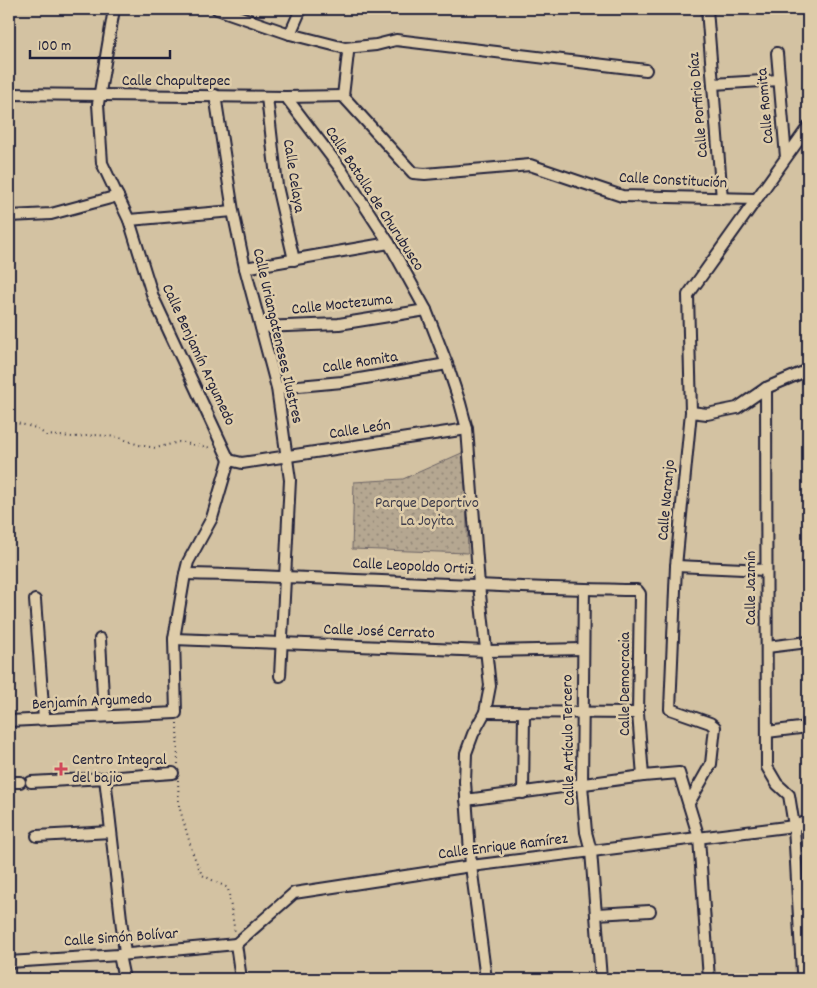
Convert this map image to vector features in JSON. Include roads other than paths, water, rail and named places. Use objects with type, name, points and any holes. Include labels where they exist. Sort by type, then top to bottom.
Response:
[{"type":"street","name":"Calle Benjamín Argumedo","points":[[114,9],[99,96],[102,162],[129,220],[153,297],[229,460]]},
{"type":"street","points":[[217,9],[290,34],[345,48],[376,45],[396,40],[646,70]]},
{"type":"street","points":[[290,34],[301,9]]},
{"type":"street","name":"Calle Porfirio Díaz","points":[[707,9],[722,199]]},
{"type":"street","points":[[343,96],[348,53],[345,48]]},
{"type":"street","name":"Calle Romita","points":[[777,53],[786,157]]},
{"type":"street","points":[[713,84],[779,80]]},
{"type":"street","name":"Calle Chapultepec","points":[[9,94],[343,96]]},
{"type":"street","name":"Calle Uriangateneses Ilustres","points":[[215,96],[245,268],[277,388],[288,456],[290,480],[280,676]]},
{"type":"street","name":"Calle Constitución","points":[[343,96],[413,173],[426,174],[530,165],[622,196],[756,200]]},
{"type":"street","name":"Calle Celaya","points":[[267,97],[277,186],[294,260]]},
{"type":"street","name":"Calle Batalla de Churubusco","points":[[286,97],[340,168],[389,243],[426,310],[448,364],[467,429],[479,585],[490,686],[485,712],[473,734],[466,753],[465,782],[471,866],[486,979]]},
{"type":"street","points":[[756,200],[808,127]]},
{"type":"street","points":[[9,216],[51,214],[118,196]]},
{"type":"street","name":"Calle Naranjo","points":[[689,803],[711,764],[715,727],[710,723],[670,709],[676,566],[691,412],[688,294],[756,200]]},
{"type":"street","points":[[129,220],[234,211]]},
{"type":"street","points":[[245,268],[389,243]]},
{"type":"street","name":"Calle Moctezuma","points":[[261,327],[339,324],[426,310]]},
{"type":"street","name":"Calle Romita","points":[[277,388],[342,382],[448,364]]},
{"type":"street","points":[[691,412],[707,414],[737,408],[766,388],[808,370]]},
{"type":"street","name":"Calle Jazmín","points":[[766,388],[767,767],[777,784],[789,796],[794,826],[803,972]]},
{"type":"street","name":"Calle León","points":[[229,460],[242,463],[467,429]]},
{"type":"street","points":[[174,639],[188,562],[212,518],[229,460]]},
{"type":"street","points":[[676,566],[766,570]]},
{"type":"street","name":"Calle Leopoldo Ortiz","points":[[185,574],[284,576],[637,590],[640,592]]},
{"type":"street","name":"Calle Artículo Tercero","points":[[584,589],[582,785],[586,832],[590,851],[601,979]]},
{"type":"street","name":"Calle Democracia","points":[[640,592],[638,713],[643,776]]},
{"type":"street","points":[[35,600],[44,719]]},
{"type":"street","points":[[100,639],[104,716]]},
{"type":"street","name":"Calle José Cerrato","points":[[174,639],[487,651],[583,649]]},
{"type":"street","name":"Benjamín Argumedo","points":[[9,721],[176,713],[174,639]]},
{"type":"street","points":[[767,647],[808,642]]},
{"type":"street","points":[[485,712],[638,713]]},
{"type":"street","points":[[523,793],[524,713]]},
{"type":"street","points":[[767,732],[808,727]]},
{"type":"street","points":[[31,782],[176,773]]},
{"type":"street","points":[[466,800],[643,776],[679,773],[699,838],[709,979]]},
{"type":"street","points":[[106,778],[124,979]]},
{"type":"street","points":[[9,782],[20,782]]},
{"type":"street","name":"Calle Enrique Ramírez","points":[[236,944],[294,893],[471,866],[794,826],[808,822]]},
{"type":"street","points":[[37,836],[111,832]]},
{"type":"street","points":[[596,914],[650,911]]},
{"type":"street","points":[[236,944],[242,979]]},
{"type":"street","name":"Calle Simón Bolívar","points":[[9,962],[236,944]]},
{"type":"place","name":"Centro Integral del bajio","points":[[61,769]]},
{"type":"park label","name":"Parque Deportivo La Joyita","points":[[427,512]]}]
